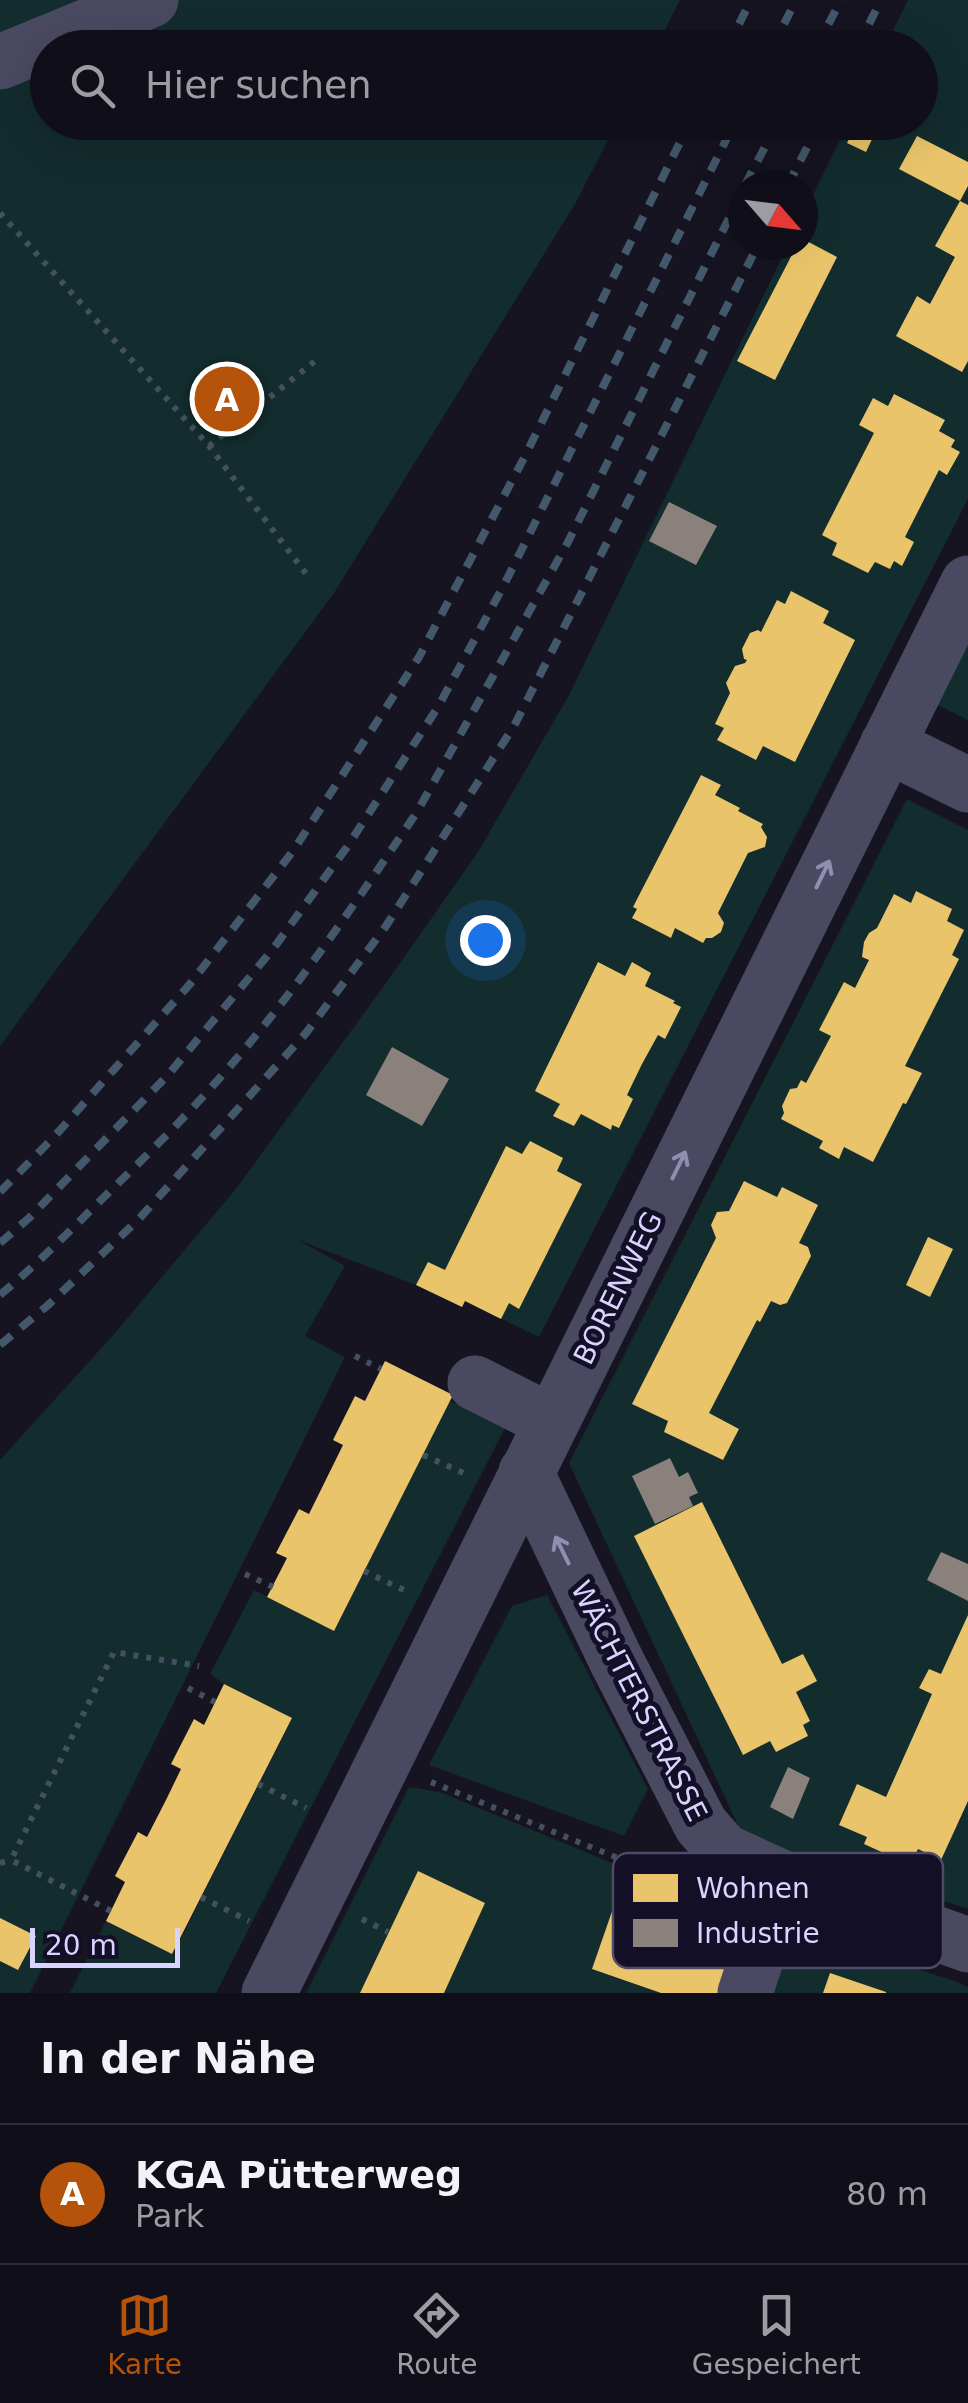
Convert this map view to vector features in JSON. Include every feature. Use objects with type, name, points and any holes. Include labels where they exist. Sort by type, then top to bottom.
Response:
[{"type":"street","points":[[77,30],[150,0]]},
{"type":"street","points":[[0,62],[30,50]]},
{"type":"street","name":"BORENWEG","points":[[268,1993],[968,583]]},
{"type":"street","points":[[887,746],[968,785]]},
{"type":"street","points":[[475,1383],[552,1422]]},
{"type":"street","name":"WÄCHTERSTRASSE","points":[[526,1472],[692,1808],[701,1824],[728,1853]]},
{"type":"street","name":"WÄCHTERSTRASSE","points":[[943,1936],[968,1945]]},
{"type":"street","points":[[745,1993],[753,1968]]},
{"type":"path","points":[[0,213],[208,446],[307,574]]},
{"type":"path","points":[[208,446],[315,361]]},
{"type":"path","points":[[355,1356],[381,1369]]},
{"type":"path","points":[[422,1455],[440,1462]]},
{"type":"path","points":[[364,1571],[381,1579]]},
{"type":"path","points":[[245,1574],[272,1587]]},
{"type":"path","points":[[10,1860],[114,1652],[199,1666]]},
{"type":"path","points":[[188,1688],[215,1702]]},
{"type":"path","points":[[383,1763],[613,1856]]},
{"type":"path","points":[[258,1784],[310,1810]]},
{"type":"path","points":[[720,1853],[724,1851]]},
{"type":"path","points":[[0,1863],[10,1860],[110,1911]]},
{"type":"path","points":[[201,1897],[252,1922]]},
{"type":"green space","points":[[0,0],[680,0],[665,30],[30,30],[30,140],[608,140],[575,204],[334,593],[0,1046]]},
{"type":"green space","points":[[908,0],[968,0],[968,499],[539,1337],[465,1301],[462,1307],[298,1240],[345,1266],[305,1336],[345,1357],[30,1993],[0,1993],[0,1460],[114,1334],[235,1190],[478,852],[569,695],[781,260],[818,260],[818,184],[840,140],[938,140],[938,30],[893,30]]},
{"type":"green space","points":[[968,626],[968,720],[930,701]]},
{"type":"green space","points":[[907,799],[968,830],[968,1909],[943,1901],[943,1853],[795,1853],[743,1836],[569,1463]]},
{"type":"green space","points":[[450,1401],[506,1426],[216,1993],[70,1993],[106,1921],[173,1954],[292,1719],[210,1674],[254,1590],[334,1631]]},
{"type":"green space","points":[[547,1595],[648,1789],[624,1836],[429,1765],[512,1606]]},
{"type":"green space","points":[[409,1787],[440,1792],[613,1863],[613,1968],[915,1968],[968,1987],[968,1993],[306,1993]]},
{"type":"building: Wohnen","points":[[848,140],[872,140],[866,152],[847,143]]},
{"type":"building: Wohnen","points":[[915,140],[925,140],[968,162],[968,186],[960,201],[899,169]]},
{"type":"building: Wohnen","points":[[960,201],[968,205],[968,361],[962,372],[896,336],[917,296],[930,304],[955,257],[935,246]]},
{"type":"building: Wohnen","points":[[818,247],[837,257],[775,380],[737,361],[789,260],[818,260]]},
{"type":"building: Wohnen","points":[[894,394],[945,420],[939,431],[955,440],[951,447],[960,452],[947,475],[939,470],[905,537],[914,542],[902,566],[894,561],[890,569],[875,562],[868,573],[832,555],[837,543],[822,535],[874,433],[859,425],[873,398],[888,406]]},
{"type":"building: Wohnen","points":[[791,591],[829,611],[823,623],[855,640],[795,762],[763,746],[756,760],[717,740],[724,728],[715,724],[730,693],[726,683],[735,666],[747,660],[742,649],[750,633],[761,632],[777,600],[785,604]]},
{"type":"building: Wohnen","points":[[701,775],[721,785],[715,795],[763,824],[767,837],[765,847],[748,853],[718,913],[724,923],[721,932],[703,943],[675,928],[671,938],[632,918],[637,909],[633,907]]},
{"type":"building: Wohnen","points":[[916,891],[952,909],[947,921],[964,930],[952,955],[959,959],[905,1066],[922,1073],[873,1162],[844,1147],[839,1159],[819,1148],[823,1141],[781,1119],[782,1106],[790,1089],[797,1088],[801,1080],[806,1083],[831,1036],[819,1030],[844,982],[855,988],[869,960],[862,957],[869,933],[877,928],[894,894],[911,903]]},
{"type":"building: Wohnen","points":[[598,962],[625,976],[632,962],[651,973],[645,986],[681,1007],[665,1039],[658,1035],[627,1095],[633,1099],[619,1128],[612,1125],[611,1130],[581,1114],[574,1126],[553,1116],[560,1104],[535,1091]]},
{"type":"building: Wohnen","points":[[530,1141],[563,1158],[557,1171],[582,1184],[519,1309],[509,1303],[501,1319],[465,1301],[462,1307],[416,1285],[428,1262],[445,1270],[506,1146],[522,1154]]},
{"type":"building: Wohnen","points":[[744,1181],[777,1197],[782,1187],[818,1205],[799,1243],[808,1247],[811,1256],[787,1303],[771,1301],[760,1322],[757,1320],[709,1413],[739,1429],[723,1460],[664,1432],[668,1421],[632,1404],[716,1238],[711,1225],[717,1212],[729,1211]]},
{"type":"building: Wohnen","points":[[928,1237],[953,1249],[930,1297],[906,1285]]},
{"type":"building: Wohnen","points":[[385,1361],[453,1395],[334,1631],[267,1597],[287,1558],[276,1553],[299,1509],[309,1514],[343,1445],[333,1440],[355,1396],[365,1401]]},
{"type":"building: Wohnen","points":[[702,1502],[782,1664],[803,1654],[817,1681],[796,1692],[810,1721],[803,1725],[808,1736],[776,1752],[770,1741],[743,1755],[634,1536]]},
{"type":"building: Wohnen","points":[[968,1615],[968,1801],[943,1856],[918,1849],[916,1853],[884,1853],[864,1844],[867,1837],[839,1825],[857,1784],[886,1797],[932,1694],[919,1688],[929,1669],[941,1674]]},
{"type":"building: Wohnen","points":[[224,1684],[292,1718],[172,1954],[106,1921],[125,1882],[115,1876],[138,1832],[147,1837],[166,1800],[181,1769],[171,1764],[194,1719],[204,1725]]},
{"type":"building: Wohnen","points":[[418,1871],[485,1903],[444,1993],[360,1993]]},
{"type":"building: Wohnen","points":[[613,1909],[613,1968],[731,1968],[722,1993],[661,1993],[592,1969]]},
{"type":"building: Wohnen","points":[[0,1918],[36,1936],[18,1970],[0,1961]]},
{"type":"building: Wohnen","points":[[830,1973],[886,1992],[886,1993],[823,1993]]},
{"type":"building: Industrie","points":[[669,502],[717,526],[696,565],[649,541]]},
{"type":"building: Industrie","points":[[392,1047],[449,1079],[422,1126],[366,1095]]},
{"type":"building: Industrie","points":[[670,1458],[679,1477],[688,1472],[698,1493],[689,1497],[693,1506],[655,1524],[632,1476]]},
{"type":"building: Industrie","points":[[941,1552],[968,1564],[968,1601],[927,1580]]},
{"type":"building: Industrie","points":[[788,1767],[810,1778],[793,1819],[770,1807]]},
{"type":"railway","points":[[736,30],[751,0]]},
{"type":"railway","points":[[781,30],[796,0]]},
{"type":"railway","points":[[825,30],[841,0]]},
{"type":"railway","points":[[866,30],[881,0]]},
{"type":"railway","points":[[0,1192],[190,984],[293,851],[419,657],[525,456],[681,140]]},
{"type":"railway","points":[[0,1243],[168,1075],[273,949],[347,847],[438,707],[505,583],[726,140]]},
{"type":"railway","points":[[753,170],[769,140]]},
{"type":"railway","points":[[796,170],[811,140]]},
{"type":"railway","points":[[0,1295],[51,1250],[203,1097],[322,950],[417,812],[568,542],[728,220]]},
{"type":"railway","points":[[0,1345],[138,1220],[306,1033],[386,926],[514,726],[750,260]]},
{"type":"place","name":"KGA Pütterweg","points":[[227,399]]}]
